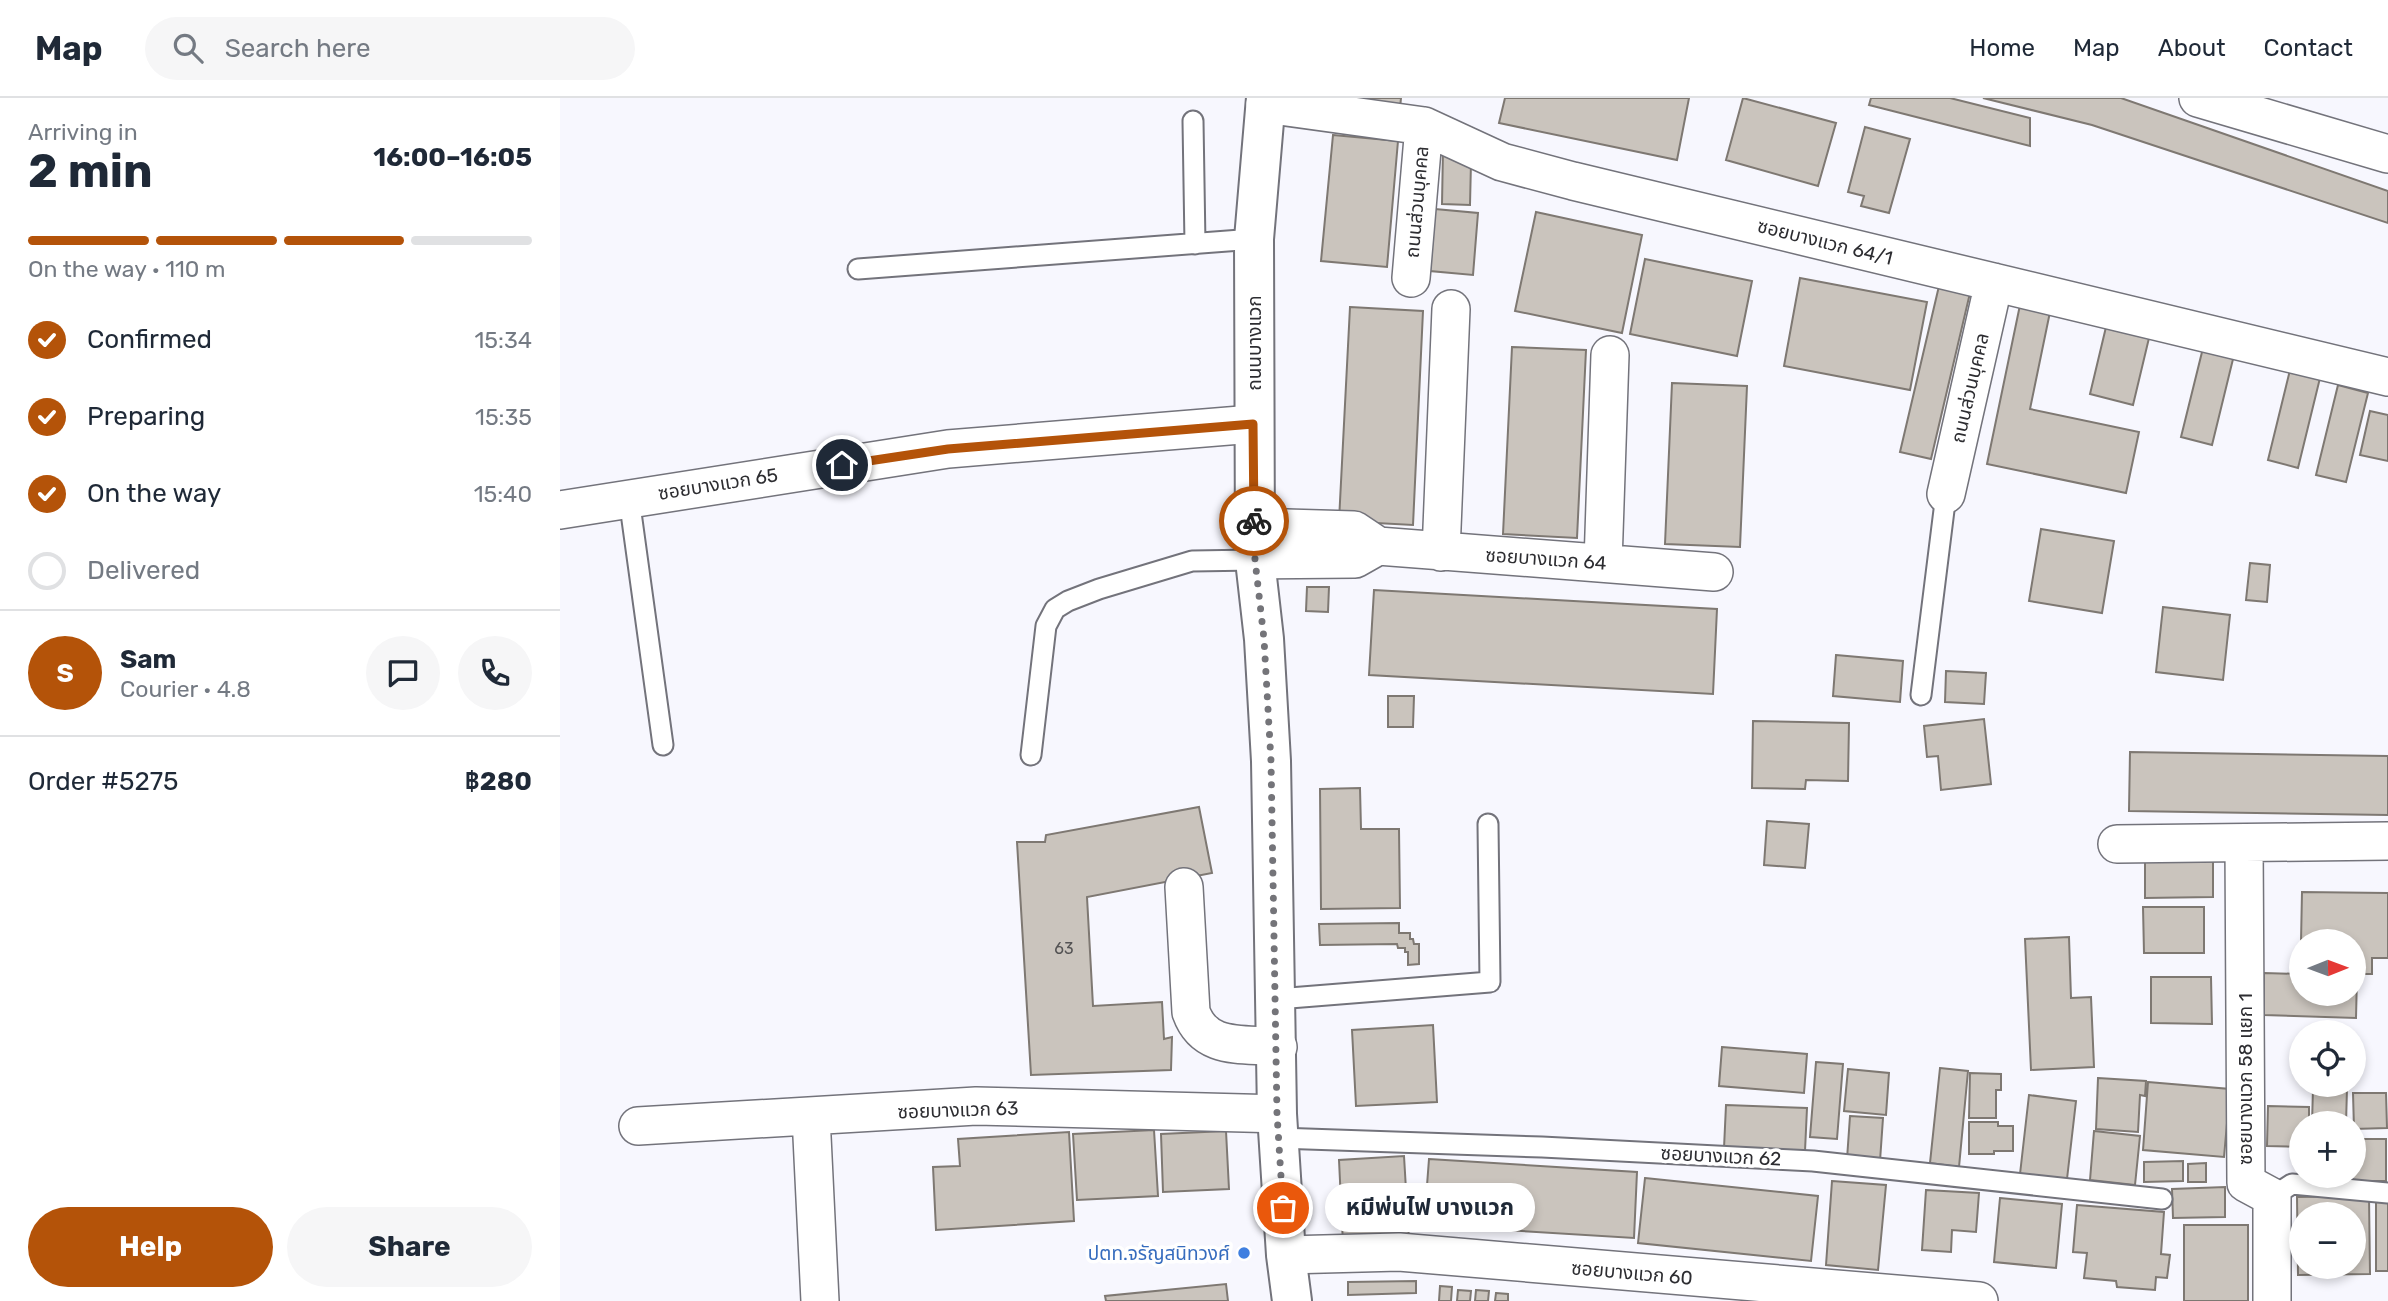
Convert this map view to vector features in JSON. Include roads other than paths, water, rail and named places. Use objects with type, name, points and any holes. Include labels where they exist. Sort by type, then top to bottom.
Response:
[{"type":"main road","name":"ถนนบางแวก","points":[[1265,101],[1254,239],[1254,544],[1264,639],[1271,761],[1278,1126],[1286,1255],[1292,1301]]},
{"type":"street","points":[[2198,98],[2388,154]]},
{"type":"street","name":"ซอยบางแวก 64/1","points":[[1265,101],[1424,126],[1502,162],[1573,181],[2388,377]]},
{"type":"street","name":"ถนนส่วนบุคคล","points":[[1410,278],[1424,126]]},
{"type":"street","name":"ถนนส่วนบุคคล","points":[[1946,494],[1994,282]]},
{"type":"street","points":[[1441,552],[1451,309]]},
{"type":"street","points":[[1603,563],[1610,355]]},
{"type":"street","name":"ซอยบางแวก 65","points":[[560,510],[948,449],[1253,424]]},
{"type":"street","name":"ซอยบางแวก 64","points":[[1254,544],[1354,530],[1378,546],[1714,572]]},
{"type":"street","points":[[2118,844],[2388,841]]},
{"type":"street","name":"ซอยบางแวก 58 แยก 1","points":[[2244,843],[2246,1183],[2272,1197]]},
{"type":"street","points":[[1184,887],[1191,1012],[1196,1027],[1214,1041],[1278,1046]]},
{"type":"street","name":"ซอยบางแวก 63","points":[[638,1126],[976,1106],[1278,1126]]},
{"type":"street","points":[[811,1116],[820,1301]]},
{"type":"street","points":[[2272,1197],[2272,1301]]},
{"type":"street","name":"ซอยบางแวก 60","points":[[1286,1255],[1399,1252],[1979,1301]]},
{"type":"lane","points":[[1193,121],[1195,244]]},
{"type":"lane","points":[[858,269],[1254,239]]},
{"type":"lane","points":[[1921,695],[1946,494]]},
{"type":"lane","points":[[629,498],[663,744]]},
{"type":"lane","points":[[1031,755],[1046,626],[1055,609],[1099,589],[1254,544]]},
{"type":"lane","points":[[1277,999],[1490,982],[1488,824]]},
{"type":"lane","name":"ซอยบางแวก 62","points":[[1278,1126],[1542,1147],[1813,1161],[2162,1199]]},
{"type":"lane","points":[[2272,1197],[2292,1184],[2388,1193]]},
{"type":"place","name":"หมีพ่นไฟ บางแวก","points":[[1283,1208]]},
{"type":"place","name":"ปตท.จรัญสนิทวงศ์","points":[[1244,1253]]}]
